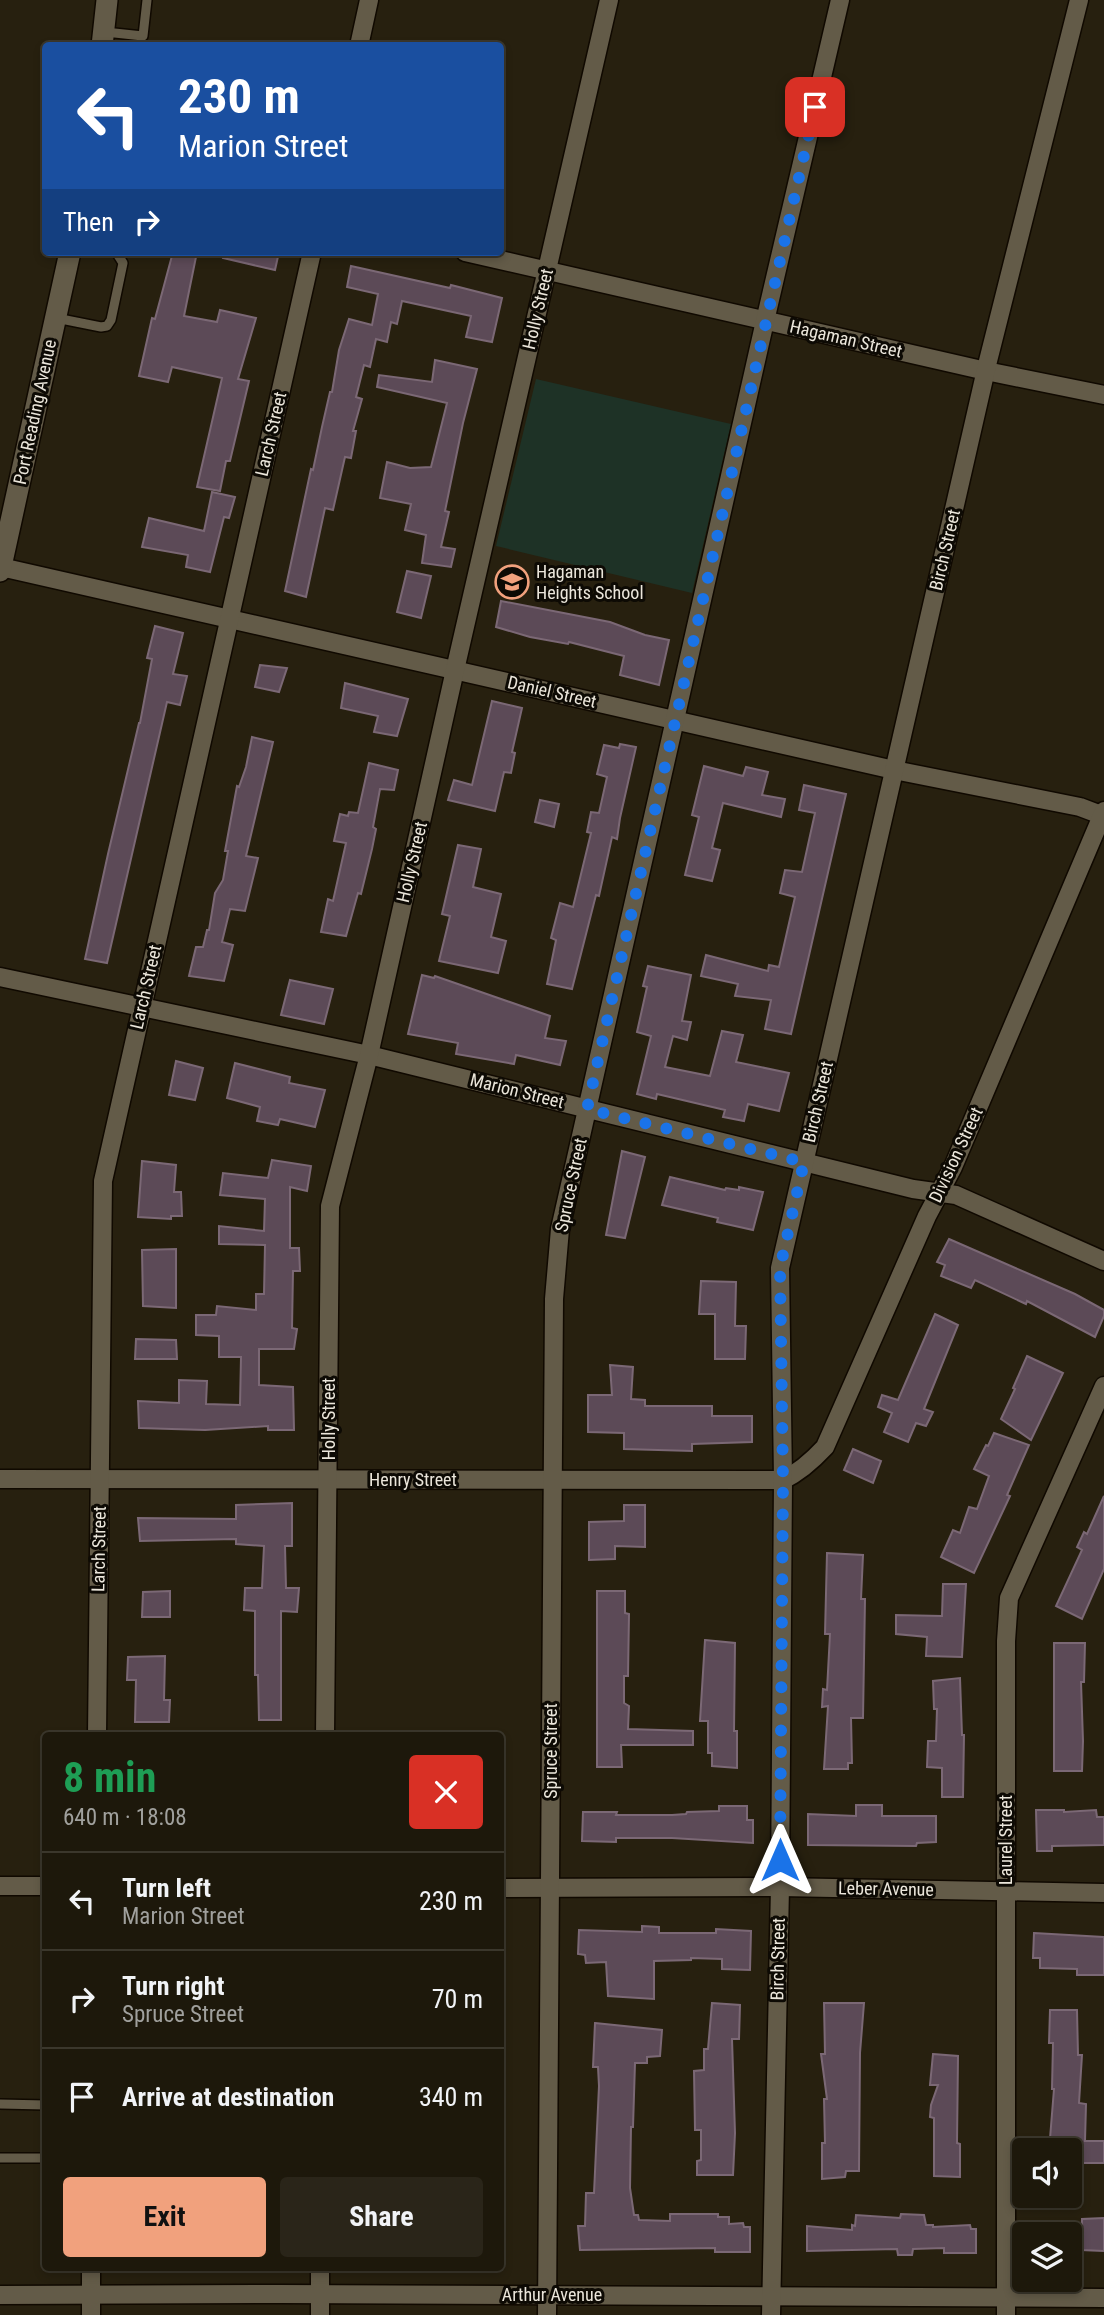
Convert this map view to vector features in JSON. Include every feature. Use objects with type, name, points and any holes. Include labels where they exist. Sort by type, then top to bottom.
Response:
[{"type":"street","points":[[103,39],[107,0]]},
{"type":"street","points":[[360,42],[369,0]]},
{"type":"street","name":"Holly Street","points":[[325,1732],[330,1206],[369,1055],[454,670],[609,0]]},
{"type":"street","name":"Spruce Street","points":[[547,2315],[554,1299],[560,1229],[840,0]]},
{"type":"street","name":"Birch Street","points":[[771,2306],[780,1887],[783,1480],[780,1268],[986,371],[1079,0]]},
{"type":"street","name":"Port Reading Avenue","points":[[1,569],[4,534],[70,256]]},
{"type":"street","name":"Larch Street","points":[[97,1732],[103,1181],[311,256]]},
{"type":"street","name":"Hagaman Street","points":[[482,256],[986,371],[1104,395]]},
{"type":"street","name":"Daniel Street","points":[[1,569],[894,770],[1080,807],[1103,814]]},
{"type":"street","name":"Division Street","points":[[783,1480],[803,1469],[825,1447],[953,1167],[1103,814]]},
{"type":"street","name":"Marion Street","points":[[0,977],[369,1055],[913,1189],[956,1195],[1104,1261]]},
{"type":"street","name":"Laurel Street","points":[[1006,2307],[1006,1641],[1009,1598],[1104,1385]]},
{"type":"street","name":"Henry Street","points":[[0,1479],[783,1480]]},
{"type":"street","points":[[0,1886],[42,1886]]},
{"type":"street","name":"Leber Avenue","points":[[504,1888],[780,1887],[1104,1893]]},
{"type":"street","points":[[91,2271],[91,2315]]},
{"type":"street","points":[[320,2271],[320,2315]]},
{"type":"street","name":"Arthur Avenue","points":[[0,2295],[547,2295],[771,2306],[1006,2307],[1104,2298]]},
{"type":"lane","points":[[103,39],[143,36],[147,0]]},
{"type":"lane","points":[[56,318],[107,326],[111,320],[123,263],[119,256]]},
{"type":"lane","points":[[0,2104],[42,2105]]},
{"type":"lane","points":[[0,2158],[42,2158]]},
{"type":"green space","points":[[536,379],[731,424],[692,593],[496,546]]},
{"type":"building","points":[[172,256],[196,256],[184,316],[217,322],[220,310],[256,318],[238,379],[249,381],[220,491],[197,487],[222,378],[172,367],[168,382],[139,376],[152,318],[155,319]]},
{"type":"building","points":[[223,256],[278,256],[275,270]]},
{"type":"building","points":[[351,266],[450,288],[451,285],[502,298],[492,342],[466,337],[471,316],[402,301],[397,324],[391,322],[387,342],[376,339],[370,367],[364,365],[356,397],[362,399],[353,431],[356,431],[351,458],[345,457],[333,510],[325,508],[306,597],[285,591],[311,469],[313,470],[332,392],[339,350],[349,319],[372,325],[378,294],[347,287]]},
{"type":"building","points":[[435,360],[477,369],[445,511],[449,512],[441,547],[455,549],[451,567],[422,563],[426,535],[405,530],[411,504],[380,498],[387,462],[410,468],[431,467],[447,403],[377,387],[379,375],[432,382]]},
{"type":"building","points":[[212,492],[235,497],[229,518],[224,517],[210,572],[186,567],[188,555],[142,547],[149,518],[204,531]]},
{"type":"building","points":[[407,571],[431,576],[421,618],[397,612]]},
{"type":"building","points":[[501,601],[610,622],[645,635],[669,640],[659,685],[620,675],[624,656],[569,642],[568,644],[530,637],[496,627]]},
{"type":"building","points":[[155,626],[183,633],[173,674],[187,676],[180,705],[167,702],[107,963],[85,959],[140,723],[152,659],[147,658]]},
{"type":"building","points":[[260,665],[287,668],[279,692],[255,687]]},
{"type":"building","points":[[345,683],[408,699],[397,736],[374,732],[378,716],[341,708]]},
{"type":"building","points":[[492,701],[522,708],[512,752],[515,753],[511,773],[504,772],[495,811],[448,800],[454,780],[472,785]]},
{"type":"building","points":[[252,737],[273,742],[246,856],[258,858],[245,911],[230,909],[222,942],[233,945],[224,981],[189,976],[196,947],[203,947],[209,930],[215,893],[223,880],[228,851],[225,851],[237,786],[239,787],[246,767]]},
{"type":"building","points":[[620,744],[636,747],[617,839],[612,837],[599,896],[596,895],[572,989],[547,984],[556,940],[551,938],[560,903],[573,907],[591,833],[587,832],[591,812],[599,813],[607,777],[597,774],[604,745],[619,748]]},
{"type":"building","points":[[369,763],[398,770],[394,790],[380,789],[372,849],[361,894],[358,893],[346,936],[321,932],[328,899],[333,901],[346,843],[334,841],[340,814],[348,816],[349,812],[358,813]]},
{"type":"building","points":[[704,766],[743,776],[746,767],[768,772],[762,795],[785,799],[781,817],[723,803],[712,848],[720,850],[712,881],[685,875],[699,817],[692,815]]},
{"type":"building","points":[[804,785],[846,794],[791,1034],[765,1029],[771,1000],[735,996],[738,984],[701,976],[706,955],[768,971],[769,965],[779,967],[795,897],[780,893],[785,870],[802,872],[815,813],[799,810]]},
{"type":"building","points":[[540,800],[559,804],[554,827],[535,822]]},
{"type":"building","points":[[458,845],[481,849],[473,887],[501,894],[491,937],[506,941],[498,973],[439,961],[450,916],[442,914]]},
{"type":"building","points":[[648,966],[691,975],[682,1021],[691,1022],[687,1040],[673,1036],[665,1067],[710,1076],[722,1031],[743,1035],[736,1062],[789,1073],[779,1111],[748,1104],[744,1121],[723,1117],[725,1110],[657,1094],[656,1099],[637,1094],[651,1036],[637,1032],[647,987],[643,986]]},
{"type":"building","points":[[422,975],[435,976],[550,1016],[545,1038],[566,1041],[560,1065],[516,1055],[514,1064],[456,1054],[458,1043],[408,1034]]},
{"type":"building","points":[[290,980],[333,989],[324,1024],[281,1015]]},
{"type":"building","points":[[176,1061],[203,1068],[195,1100],[169,1095]]},
{"type":"building","points":[[235,1063],[290,1077],[289,1083],[325,1090],[315,1127],[280,1119],[278,1125],[257,1121],[260,1107],[227,1098]]},
{"type":"building","points":[[622,1151],[645,1157],[625,1238],[606,1235]]},
{"type":"building","points":[[272,1160],[311,1166],[307,1191],[290,1187],[290,1248],[299,1248],[300,1271],[293,1271],[292,1328],[297,1329],[294,1349],[259,1349],[259,1385],[293,1387],[294,1430],[268,1430],[268,1426],[205,1430],[139,1428],[138,1401],[179,1403],[179,1380],[207,1381],[206,1404],[240,1405],[241,1357],[219,1357],[219,1336],[196,1335],[196,1315],[216,1315],[217,1306],[256,1310],[256,1294],[264,1294],[265,1245],[219,1244],[219,1226],[264,1231],[265,1199],[220,1195],[223,1173],[268,1178]]},
{"type":"building","points":[[142,1161],[176,1165],[174,1192],[181,1192],[182,1216],[171,1216],[171,1219],[138,1217]]},
{"type":"building","points":[[670,1177],[725,1190],[739,1190],[739,1187],[763,1192],[753,1230],[717,1222],[718,1218],[662,1205]]},
{"type":"building","points":[[949,1239],[1075,1294],[1104,1310],[1095,1337],[1027,1301],[1026,1304],[975,1280],[971,1288],[941,1276],[945,1265],[937,1262]]},
{"type":"building","points":[[176,1249],[176,1308],[143,1306],[142,1250]]},
{"type":"building","points":[[701,1281],[736,1282],[735,1326],[746,1326],[745,1359],[715,1359],[715,1314],[699,1314]]},
{"type":"building","points":[[935,1314],[958,1325],[924,1409],[933,1412],[926,1426],[916,1423],[908,1442],[884,1432],[892,1413],[878,1407],[882,1395],[898,1400]]},
{"type":"building","points":[[136,1339],[176,1340],[177,1359],[135,1359]]},
{"type":"building","points":[[1027,1356],[1063,1373],[1031,1440],[1001,1419]]},
{"type":"building","points":[[610,1365],[633,1367],[631,1399],[645,1400],[645,1406],[712,1406],[712,1416],[752,1416],[752,1442],[692,1444],[692,1451],[624,1449],[624,1433],[588,1432],[588,1395],[612,1395]]},
{"type":"building","points":[[994,1433],[1029,1445],[1007,1495],[1010,1496],[974,1573],[941,1557],[953,1530],[960,1533],[969,1507],[977,1509],[989,1476],[974,1469]]},
{"type":"building","points":[[853,1449],[881,1461],[873,1483],[844,1470]]},
{"type":"building","points":[[1104,1496],[1104,1569],[1082,1619],[1056,1606],[1082,1550],[1077,1547],[1084,1532],[1087,1534]]},
{"type":"building","points":[[292,1503],[292,1546],[285,1546],[286,1588],[299,1588],[297,1612],[281,1611],[281,1720],[259,1720],[258,1675],[255,1675],[255,1611],[244,1610],[245,1588],[262,1588],[264,1546],[236,1544],[236,1539],[140,1541],[138,1518],[236,1519],[236,1505]]},
{"type":"building","points":[[624,1505],[645,1505],[645,1547],[615,1546],[615,1559],[589,1560],[589,1522],[624,1521]]},
{"type":"building","points":[[827,1553],[863,1555],[863,1718],[851,1718],[852,1763],[848,1763],[848,1769],[824,1769],[828,1706],[822,1707],[823,1689],[827,1690],[830,1634],[825,1634]]},
{"type":"building","points":[[943,1584],[966,1584],[962,1657],[926,1656],[927,1637],[896,1634],[896,1615],[942,1616]]},
{"type":"building","points":[[170,1591],[170,1617],[142,1617],[143,1592]]},
{"type":"building","points":[[597,1591],[625,1591],[625,1613],[629,1614],[628,1676],[624,1676],[624,1703],[629,1706],[628,1729],[693,1731],[693,1745],[621,1745],[622,1767],[597,1767]]},
{"type":"building","points":[[705,1640],[735,1643],[734,1731],[737,1731],[737,1768],[712,1766],[712,1753],[708,1753],[708,1721],[700,1721]]},
{"type":"building","points":[[1054,1643],[1085,1643],[1084,1682],[1081,1682],[1082,1771],[1054,1771]]},
{"type":"building","points":[[165,1656],[164,1700],[170,1700],[169,1722],[135,1722],[136,1680],[127,1680],[128,1657]]},
{"type":"building","points":[[960,1678],[964,1735],[963,1797],[942,1797],[942,1768],[927,1767],[928,1741],[936,1741],[937,1709],[934,1709],[933,1681]]},
{"type":"building","points":[[856,1805],[882,1805],[882,1816],[936,1816],[936,1842],[917,1843],[916,1846],[808,1845],[808,1814],[856,1816]]},
{"type":"building","points":[[719,1806],[747,1806],[747,1820],[753,1820],[753,1843],[672,1838],[616,1838],[616,1842],[582,1841],[583,1812],[672,1815],[719,1811]]},
{"type":"building","points":[[1036,1810],[1096,1810],[1097,1817],[1104,1817],[1104,1845],[1052,1846],[1052,1851],[1037,1851]]},
{"type":"building","points":[[642,1926],[659,1927],[659,1933],[716,1933],[716,1929],[751,1931],[750,1970],[722,1969],[722,1959],[654,1961],[654,1999],[608,1996],[606,1962],[586,1963],[585,1955],[578,1954],[579,1930],[642,1932]]},
{"type":"building","points":[[1034,1933],[1104,1937],[1104,1975],[1077,1975],[1077,1969],[1040,1968],[1040,1958],[1033,1958]]},
{"type":"building","points":[[712,2003],[740,2005],[739,2039],[732,2039],[735,2133],[733,2175],[697,2175],[697,2161],[701,2160],[701,2130],[695,2130],[694,2071],[704,2070],[704,2049],[708,2049]]},
{"type":"building","points":[[824,2003],[864,2003],[860,2053],[859,2171],[846,2171],[845,2177],[822,2179],[824,2099],[827,2099],[821,2054],[825,2054]]},
{"type":"building","points":[[1050,2010],[1077,2010],[1078,2055],[1082,2055],[1079,2103],[1086,2104],[1085,2141],[1104,2141],[1104,2163],[1082,2163],[1082,2138],[1050,2138],[1054,2089],[1053,2043],[1049,2043]]},
{"type":"building","points":[[595,2023],[662,2030],[660,2056],[647,2057],[647,2063],[635,2063],[630,2188],[634,2215],[638,2215],[639,2220],[670,2221],[670,2214],[718,2214],[718,2217],[729,2217],[729,2224],[743,2223],[744,2227],[750,2227],[750,2252],[715,2252],[715,2248],[580,2250],[578,2226],[585,2226],[586,2193],[594,2193],[599,2086],[598,2067],[593,2067]]},
{"type":"building","points":[[933,2054],[958,2056],[957,2143],[960,2144],[960,2177],[934,2176],[934,2118],[930,2117],[938,2085],[930,2085]]},
{"type":"building","points":[[901,2214],[924,2215],[926,2225],[933,2227],[970,2225],[971,2229],[976,2229],[976,2253],[944,2253],[944,2248],[913,2249],[912,2255],[898,2255],[897,2249],[807,2251],[807,2226],[852,2230],[856,2215],[900,2218]]},
{"type":"building","points":[[1104,2218],[1104,2251],[1082,2250],[1082,2219]]},
{"type":"place","name":"Hagaman Heights School","points":[[512,582]]},
{"type":"route","points":[[780,1860],[783,1480],[780,1268],[804,1162],[587,1109],[815,107]]}]
